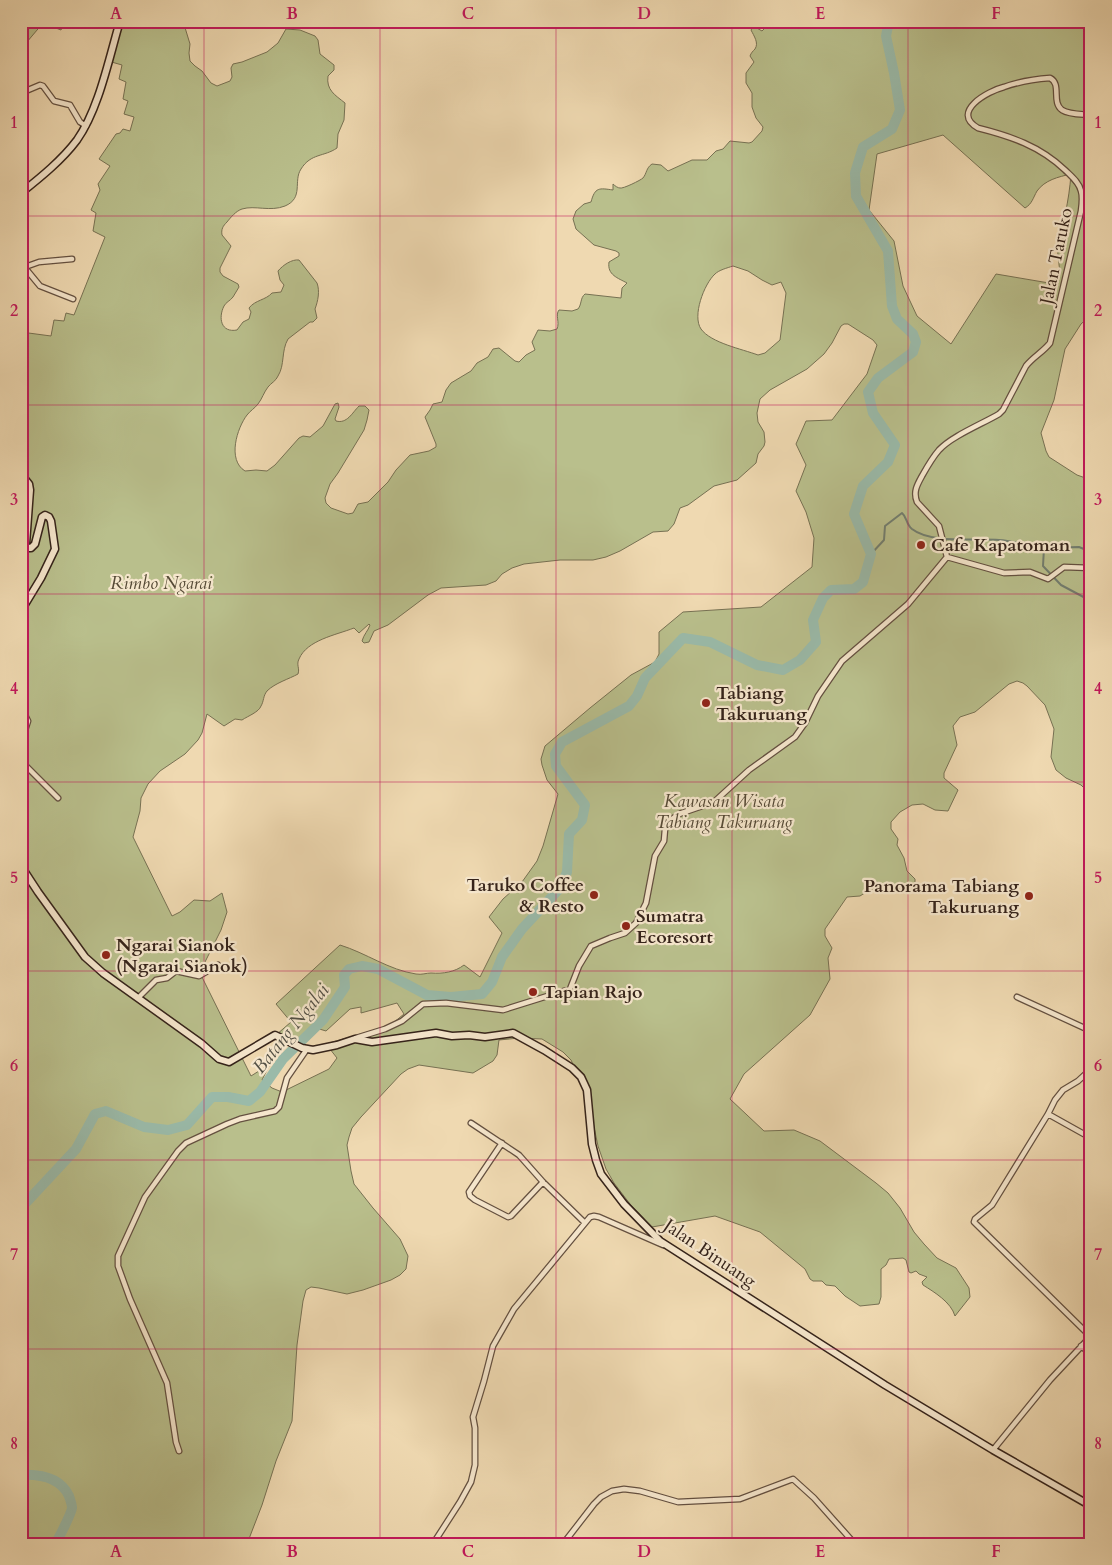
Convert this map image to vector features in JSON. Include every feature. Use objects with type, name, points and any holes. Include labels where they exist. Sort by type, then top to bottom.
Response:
[{"type":"main road","points":[[21,193],[72,147],[86,126],[104,80],[120,21]]},
{"type":"main road","points":[[21,474],[29,484],[30,490],[27,548],[31,548],[35,544],[42,517],[45,515],[51,520],[55,549],[41,578],[21,610]]},
{"type":"main road","points":[[21,866],[85,957],[222,1061],[229,1062],[240,1057],[253,1047],[275,1035],[304,1049]]},
{"type":"main road","name":"Jalan Binuang","points":[[304,1049],[322,1049],[355,1039],[372,1042],[436,1033],[452,1036],[469,1035],[485,1037],[512,1032],[544,1050],[572,1068],[580,1077],[587,1090],[592,1144],[601,1174],[624,1204],[660,1241],[850,1363],[993,1450],[1091,1506]]},
{"type":"street","name":"Jalan Taruko","points":[[946,557],[942,534],[936,522],[917,502],[915,497],[916,488],[940,449],[948,442],[1003,410],[1026,366],[1050,342],[1079,220],[1082,198],[1082,191],[1074,178],[1058,162],[1020,140],[978,128],[968,119],[968,113],[972,105],[998,89],[1052,78],[1056,83],[1058,104],[1062,109],[1068,112],[1091,116]]},
{"type":"street","points":[[21,94],[43,86],[54,101],[70,105],[79,121],[86,126]]},
{"type":"street","points":[[72,259],[23,265],[40,286],[73,300]]},
{"type":"street","points":[[355,1039],[402,1021],[423,1004],[446,1003],[503,1010],[570,989],[579,966],[591,946],[626,933],[636,923],[646,903],[655,856],[664,841],[669,820],[679,814],[714,802],[749,770],[795,738],[805,723],[818,696],[842,660],[908,604],[946,557],[1004,573],[1030,572],[1048,579],[1064,567],[1091,568]]},
{"type":"street","points":[[21,743],[28,721],[22,709]]},
{"type":"street","points":[[21,761],[58,798]]},
{"type":"street","points":[[138,998],[158,979],[167,978],[176,971],[199,976],[218,965]]},
{"type":"street","points":[[1017,997],[1091,1031]]},
{"type":"street","points":[[179,1451],[170,1392],[130,1299],[118,1266],[118,1256],[145,1197],[178,1151],[186,1143],[240,1118],[275,1111],[279,1107],[285,1082],[304,1049]]},
{"type":"street","points":[[993,1450],[1050,1380],[1090,1336],[974,1222],[992,1205],[1055,1100],[1063,1090],[1078,1081],[1091,1069]]},
{"type":"street","points":[[1048,1114],[1091,1138]]},
{"type":"street","points":[[471,1123],[519,1155],[543,1182],[585,1222]]},
{"type":"street","points":[[502,1144],[473,1183],[469,1192],[470,1196],[508,1218],[543,1182]]},
{"type":"street","points":[[433,1544],[471,1482],[475,1465],[475,1428],[473,1417],[492,1346],[514,1309],[590,1217],[599,1217],[672,1250]]},
{"type":"street","points":[[1081,1346],[1091,1354]]},
{"type":"street","points":[[563,1544],[594,1504],[601,1497],[612,1491],[624,1488],[678,1502],[740,1499],[793,1480],[814,1498],[855,1544]]},
{"type":"green space","points":[[21,21],[65,21],[61,30],[43,23],[21,49]]},
{"type":"green space","name":"Rimbo Ngarai","points":[[119,21],[183,21],[190,44],[190,61],[202,71],[211,83],[217,86],[230,81],[233,64],[267,52],[278,43],[286,29],[300,30],[315,36],[318,40],[320,54],[334,65],[334,70],[328,76],[328,85],[332,92],[345,103],[344,120],[338,134],[337,148],[309,160],[305,164],[299,174],[296,194],[291,203],[279,208],[242,209],[234,214],[223,226],[222,235],[231,246],[220,268],[220,272],[223,276],[238,284],[239,287],[224,306],[221,320],[227,329],[237,330],[243,322],[249,319],[251,312],[249,308],[251,305],[272,293],[281,292],[284,285],[280,280],[278,271],[291,261],[299,260],[317,283],[318,296],[315,309],[317,318],[288,339],[284,348],[280,372],[258,404],[243,421],[237,436],[235,452],[236,459],[245,471],[267,471],[275,465],[299,438],[303,436],[310,437],[323,426],[335,404],[338,403],[339,407],[335,419],[340,422],[349,417],[359,406],[365,406],[369,410],[364,430],[330,484],[325,498],[326,503],[331,508],[348,514],[353,513],[358,504],[368,502],[388,482],[410,455],[429,451],[436,447],[425,417],[433,404],[442,402],[446,390],[451,383],[471,371],[477,363],[488,357],[493,349],[499,348],[519,362],[535,350],[532,342],[538,330],[550,331],[557,329],[557,314],[559,310],[572,311],[578,309],[585,294],[621,298],[622,288],[627,283],[614,276],[609,266],[609,262],[619,256],[619,253],[594,245],[576,229],[573,219],[576,211],[584,204],[591,202],[596,191],[601,189],[613,190],[613,184],[622,188],[628,186],[643,178],[652,164],[661,165],[668,171],[692,160],[707,160],[716,151],[723,149],[730,141],[749,143],[762,131],[763,127],[756,118],[752,107],[752,93],[746,83],[746,73],[754,62],[750,56],[756,44],[751,30],[753,27],[762,31],[765,21],[1091,21],[1091,315],[1081,324],[1065,349],[1054,400],[1041,433],[1049,457],[1077,475],[1091,480],[1091,795],[1081,785],[1066,778],[1056,770],[1051,757],[1054,729],[1045,705],[1023,683],[1017,681],[1009,684],[975,712],[960,717],[953,726],[957,745],[944,773],[944,778],[958,790],[948,811],[935,810],[923,804],[912,805],[900,812],[891,822],[891,829],[898,839],[897,845],[904,858],[907,871],[915,879],[915,887],[910,891],[895,888],[886,890],[871,889],[860,896],[847,897],[825,929],[825,936],[832,948],[828,958],[830,979],[810,1015],[744,1074],[730,1099],[764,1131],[794,1130],[820,1141],[888,1193],[924,1244],[937,1258],[956,1268],[969,1288],[970,1297],[955,1316],[946,1302],[923,1285],[922,1282],[927,1277],[916,1271],[909,1272],[906,1260],[903,1258],[889,1259],[881,1269],[881,1297],[879,1304],[860,1306],[845,1296],[835,1286],[810,1279],[805,1269],[760,1232],[715,1216],[652,1227],[630,1204],[606,1169],[598,1146],[587,1094],[571,1060],[563,1052],[542,1039],[519,1038],[499,1040],[497,1055],[493,1061],[473,1073],[419,1065],[408,1069],[401,1074],[352,1128],[347,1145],[354,1184],[400,1239],[408,1256],[406,1269],[391,1280],[347,1294],[311,1287],[306,1290],[297,1345],[292,1421],[247,1544],[21,1544],[21,332],[51,336],[54,320],[64,321],[66,313],[74,315],[105,237],[93,231],[96,213],[91,210],[100,190],[98,184],[110,166],[99,159],[116,134],[120,133],[123,129],[130,131],[134,117],[124,114],[128,101],[123,99],[126,82],[119,79],[122,65],[108,61]],"holes":[[[943,135],[1025,208],[1031,203],[1037,191],[1044,184],[1071,174],[1058,249],[1059,277],[1049,283],[996,274],[951,344],[917,316],[903,286],[894,241],[869,210],[877,154]],[[733,266],[748,271],[772,285],[781,282],[786,293],[780,340],[765,353],[758,355],[727,345],[712,338],[701,329],[698,316],[703,292],[711,279],[721,270]],[[848,324],[873,340],[877,345],[867,374],[832,420],[806,421],[796,444],[806,465],[796,491],[806,512],[814,538],[812,567],[761,607],[683,612],[659,632],[659,654],[655,662],[631,675],[545,746],[541,759],[542,765],[547,780],[558,794],[537,861],[522,882],[503,899],[489,917],[502,933],[480,977],[464,965],[444,973],[418,974],[406,972],[340,945],[276,1004],[291,1022],[276,1035],[295,1044],[316,1028],[326,1031],[350,1009],[361,1007],[361,1013],[397,1003],[404,1014],[393,1023],[381,1028],[326,1044],[337,1058],[329,1069],[282,1092],[272,1088],[262,1080],[270,1064],[251,1076],[198,969],[202,968],[221,930],[227,912],[222,893],[210,901],[194,900],[172,916],[133,837],[140,811],[141,798],[148,784],[160,771],[185,754],[198,740],[207,714],[224,726],[235,719],[242,720],[256,712],[260,708],[267,691],[278,683],[298,674],[298,661],[303,652],[323,639],[354,628],[359,633],[369,624],[362,641],[364,643],[369,642],[374,631],[388,625],[428,595],[441,588],[486,585],[496,581],[502,574],[512,568],[524,564],[560,560],[593,560],[606,557],[653,532],[668,531],[674,524],[680,508],[688,505],[714,486],[737,480],[756,463],[758,454],[765,442],[764,432],[758,422],[757,413],[760,399],[770,390],[807,369],[824,354],[841,326]]]},
{"type":"waterway","name":"Batang Ngalai","points":[[21,1208],[76,1149],[95,1114],[106,1111],[144,1127],[168,1130],[187,1125],[212,1097],[228,1097],[249,1101],[260,1092],[283,1059],[323,1020],[345,987],[344,975],[349,969],[362,966],[378,969],[427,995],[451,997],[482,994],[492,982],[502,957],[522,929],[560,888],[567,872],[569,834],[582,820],[585,805],[556,766],[555,754],[562,742],[629,706],[637,696],[645,678],[683,638],[710,642],[757,665],[783,670],[800,660],[816,642],[813,620],[823,598],[831,590],[854,589],[863,582],[871,554],[854,514],[863,486],[888,462],[895,445],[873,413],[868,392],[878,378],[913,352],[916,342],[913,334],[897,319],[892,306],[888,251],[856,196],[855,173],[863,147],[892,129],[900,110],[886,36],[889,21]]},
{"type":"waterway","points":[[871,554],[884,540],[885,526],[902,513],[912,529],[930,537],[1016,542],[1044,548],[1043,566],[1061,585],[1091,601]]},
{"type":"waterway","points":[[1044,548],[1079,547],[1091,552]]},
{"type":"waterway","points":[[21,1475],[49,1478],[60,1485],[69,1496],[72,1506],[71,1511],[55,1544]]},
{"type":"place","name":"Cafe Kapatoman","points":[[921,545]]},
{"type":"place","name":"Tabiang Takuruang","points":[[706,703]]},
{"type":"place","name":"Taruko Coffee & Resto","points":[[594,895]]},
{"type":"place","name":"Panorama Tabiang Takuruang","points":[[1029,896]]},
{"type":"place","name":"Sumatra Ecoresort","points":[[626,926]]},
{"type":"place","name":"Ngarai Sianok (Ngarai Sianok)","points":[[106,955]]},
{"type":"place","name":"Tapian Rajo","points":[[533,992]]},
{"type":"park label","name":"Kawasan Wisata Tabiang Takuruang","points":[[724,811]]}]
